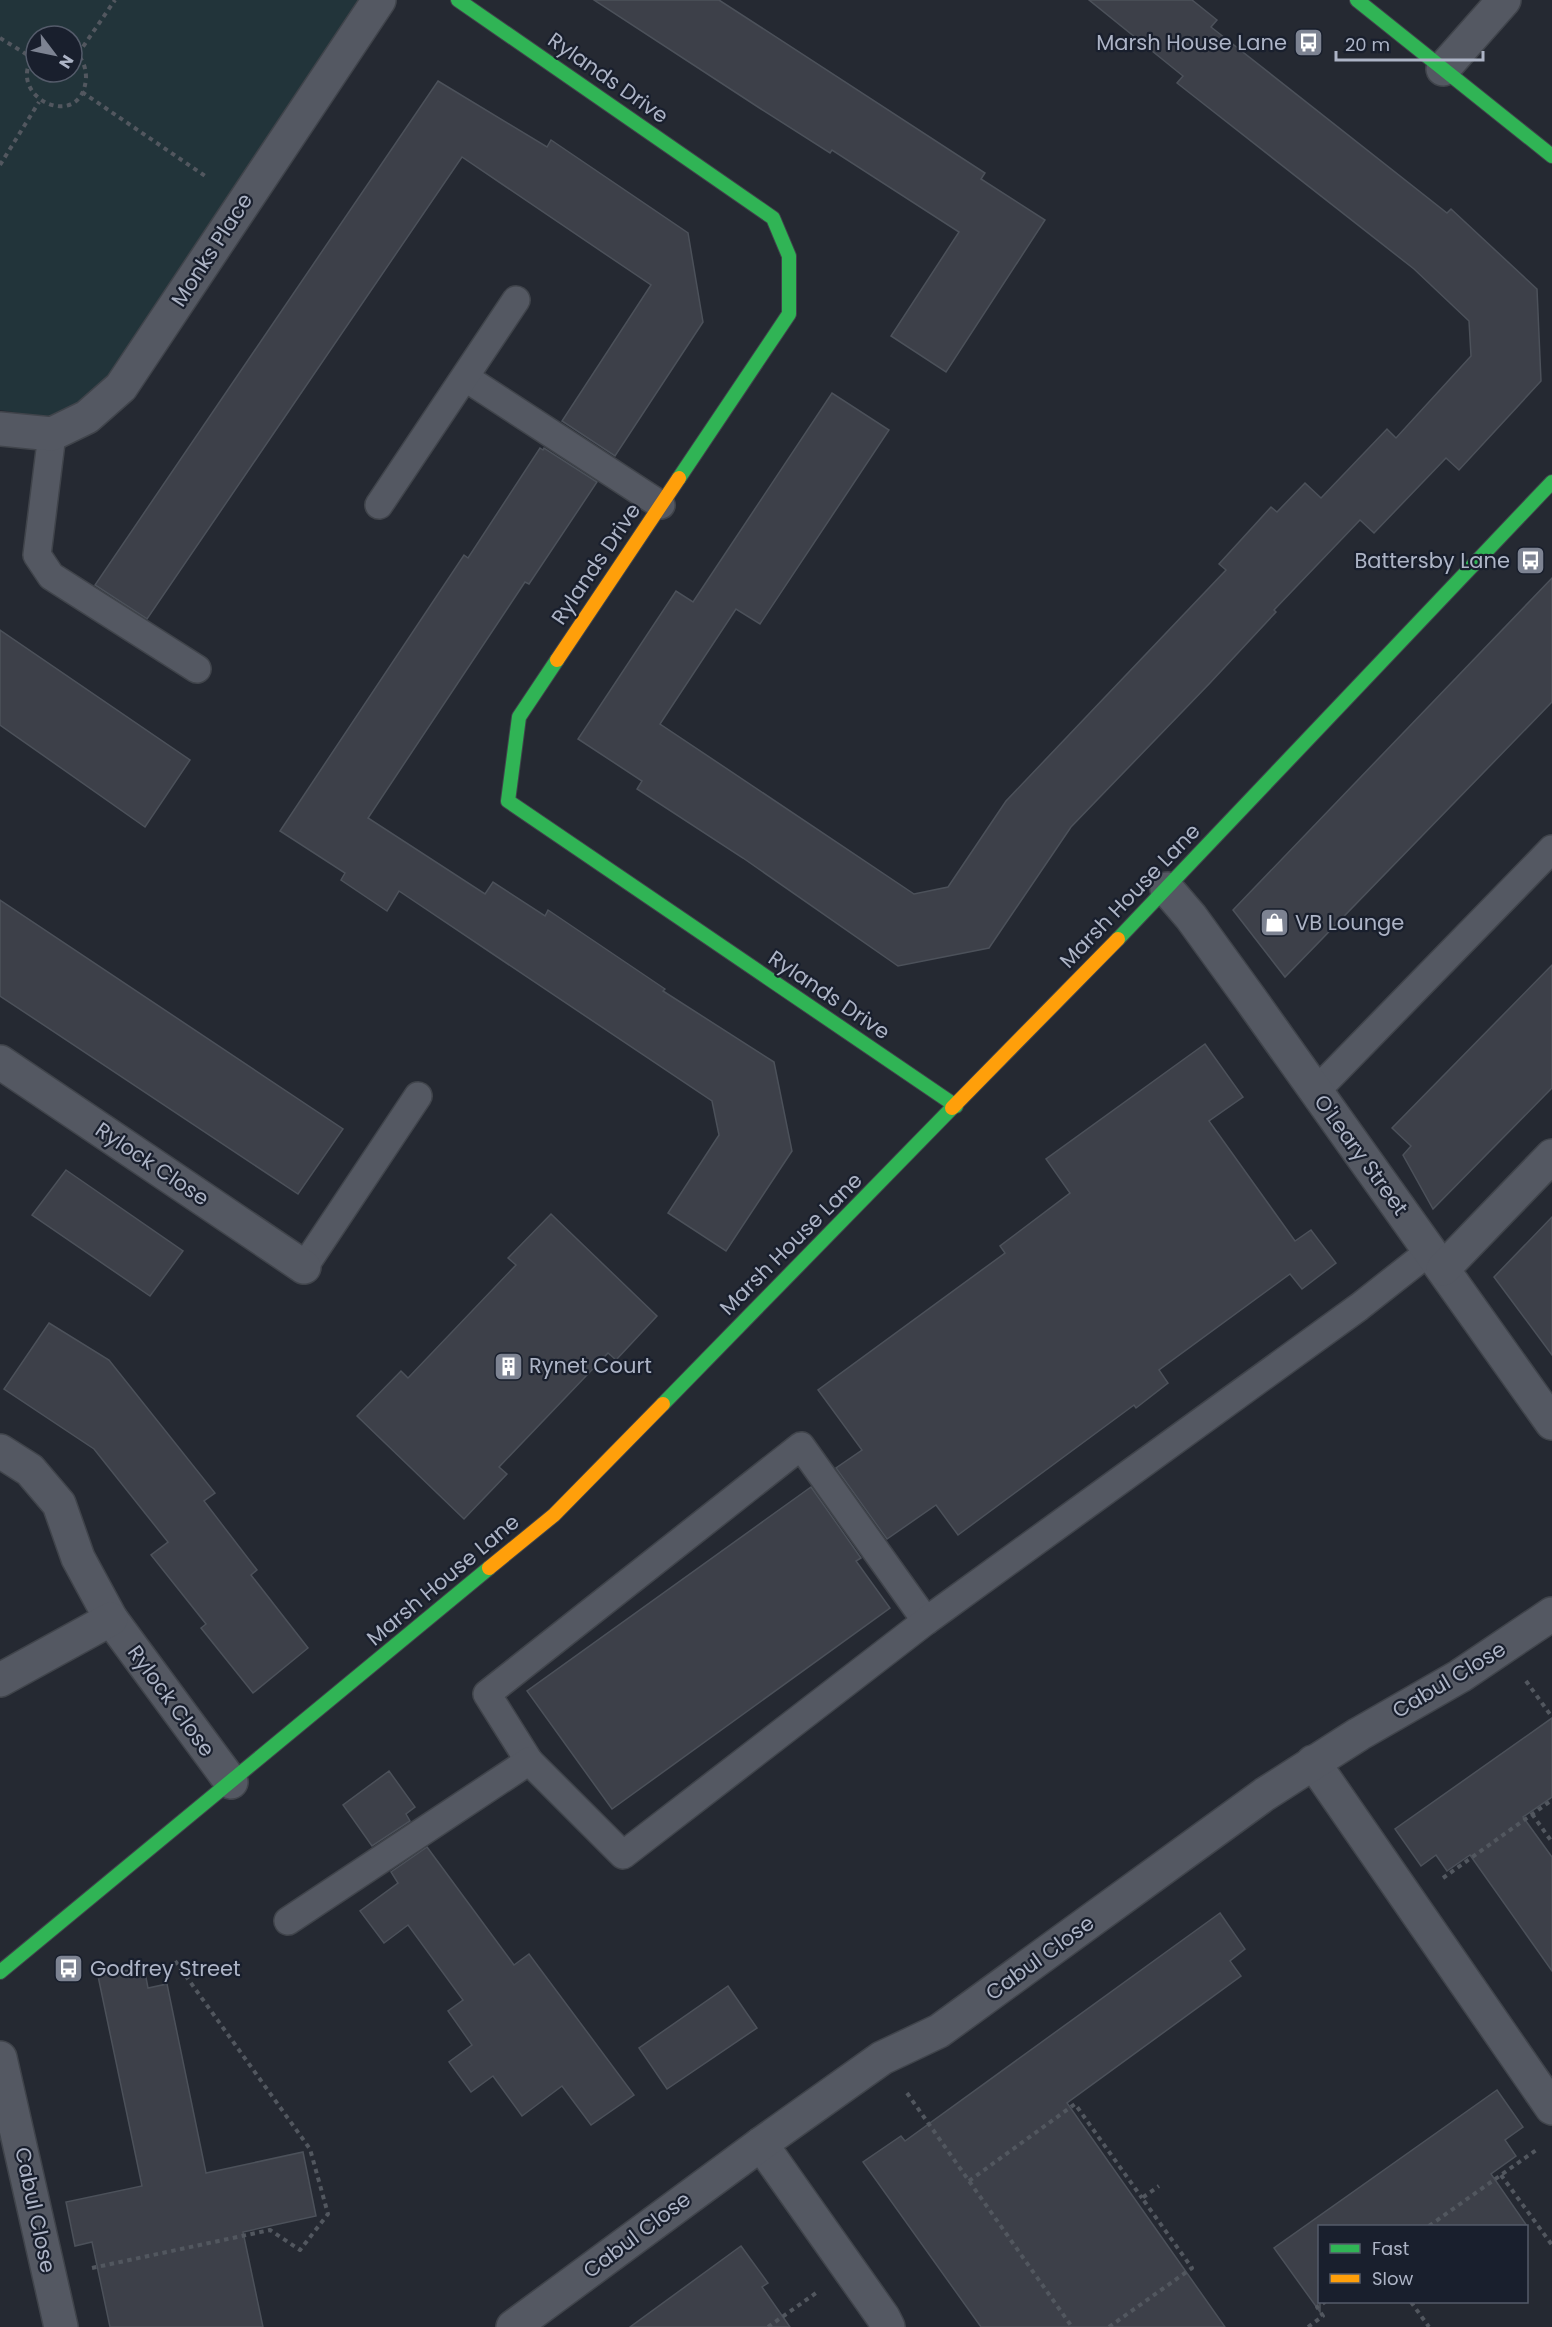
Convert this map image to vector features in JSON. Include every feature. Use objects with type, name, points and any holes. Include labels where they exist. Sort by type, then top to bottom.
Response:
[{"type":"street","name":"Monks Place","points":[[52,434],[87,417],[122,387],[379,0]]},
{"type":"street","name":"Rylands Drive","points":[[458,0],[773,218],[789,256],[789,314],[519,717],[508,801],[572,847],[956,1106]]},
{"type":"street","points":[[1357,0],[1552,156]]},
{"type":"street","points":[[1443,69],[1504,0]]},
{"type":"street","points":[[0,429],[52,434]]},
{"type":"street","name":"Marsh House Lane","points":[[0,1972],[554,1515],[1167,889],[1552,482]]},
{"type":"street","name":"O'Leary Street","points":[[1167,889],[1197,926],[1316,1091],[1552,1423]]},
{"type":"street","name":"Rylock Close","points":[[0,1062],[304,1266]]},
{"type":"street","points":[[1437,1260],[1552,1156]]},
{"type":"street","name":"Rylock Close","points":[[0,1451],[30,1470],[59,1504],[78,1558],[111,1619],[231,1782]]},
{"type":"street","name":"Cabul Close","points":[[513,2327],[882,2058],[939,2031],[1313,1762],[1460,1676],[1552,1614]]},
{"type":"street","points":[[0,1680],[111,1619]]},
{"type":"street","points":[[1313,1762],[1552,2108]]},
{"type":"street","name":"Cabul Close","points":[[0,2058],[61,2327]]},
{"type":"street","points":[[761,2144],[888,2327]]},
{"type":"lane","points":[[379,505],[516,300]]},
{"type":"lane","points":[[466,378],[661,505]]},
{"type":"lane","points":[[52,434],[38,555],[51,576],[197,669]]},
{"type":"lane","points":[[1316,1091],[1552,849]]},
{"type":"lane","points":[[304,1266],[418,1096]]},
{"type":"lane","points":[[926,1621],[801,1446],[486,1694],[529,1761],[623,1855],[926,1621],[1359,1307],[1437,1260]]},
{"type":"lane","points":[[288,1921],[529,1761]]},
{"type":"path","points":[[84,45],[115,0]]},
{"type":"path","points":[[0,38],[24,53]]},
{"type":"path","points":[[84,68],[86,72],[84,82]]},
{"type":"path","points":[[26,84],[39,102],[48,106],[68,105],[82,92],[84,84]]},
{"type":"path","points":[[82,92],[244,202]]},
{"type":"path","points":[[0,165],[39,102]]},
{"type":"path","points":[[1411,1902],[1552,1800]]},
{"type":"path","points":[[1532,1814],[1552,1842]]},
{"type":"path","points":[[50,2277],[270,2230],[300,2250],[328,2214],[310,2149],[173,1958]]},
{"type":"path","points":[[882,2058],[1072,2327]]},
{"type":"path","points":[[969,2181],[1075,2104],[1192,2268],[1109,2327]]},
{"type":"path","points":[[1430,2225],[1544,2144]]},
{"type":"path","points":[[1501,2175],[1552,2245]]},
{"type":"path","points":[[1142,2198],[1159,2186]]},
{"type":"path","points":[[768,2327],[849,2269]]},
{"type":"path","points":[[1308,2327],[1323,2316],[1317,2307],[1322,2303]]},
{"type":"path","points":[[1412,2303],[1429,2327]]},
{"type":"shaded area","points":[[0,0],[364,0],[107,379],[79,408],[51,418],[0,410]]},
{"type":"building","points":[[594,0],[719,0],[985,173],[981,179],[1045,220],[946,372],[891,336],[959,232],[832,150],[830,153]]},
{"type":"building","points":[[1089,0],[1192,0],[1217,20],[1211,27],[1447,213],[1451,209],[1537,289],[1541,381],[1459,470],[1446,458],[1374,533],[1360,520],[1274,610],[1276,612],[1210,683],[1071,827],[989,948],[898,966],[743,858],[637,789],[642,781],[578,739],[676,591],[693,602],[832,393],[889,430],[760,624],[736,609],[660,724],[914,894],[948,887],[1006,801],[1226,570],[1219,564],[1271,507],[1277,512],[1305,483],[1321,498],[1387,429],[1396,438],[1471,356],[1469,321],[1414,269],[1177,83],[1183,76]]},
{"type":"building","points":[[438,81],[547,147],[551,140],[688,233],[703,322],[615,456],[562,421],[651,285],[462,157],[147,619],[95,585]]},
{"type":"building","points":[[540,448],[543,450],[544,448],[597,482],[529,584],[525,582],[368,818],[485,894],[493,882],[545,916],[548,910],[665,989],[663,991],[774,1062],[792,1151],[726,1251],[668,1213],[719,1135],[712,1101],[399,891],[387,911],[341,880],[345,873],[280,831],[464,555],[468,558]]},
{"type":"building","points":[[1552,578],[1552,702],[1285,977],[1233,910]]},
{"type":"building","points":[[0,630],[190,760],[145,827],[0,725]]},
{"type":"building","points":[[0,900],[343,1129],[298,1194],[0,996]]},
{"type":"building","points":[[1552,965],[1552,1088],[1433,1209],[1403,1155],[1411,1146],[1392,1128]]},
{"type":"building","points":[[1205,1044],[1243,1097],[1209,1121],[1295,1241],[1311,1230],[1336,1263],[1302,1289],[1290,1274],[1159,1370],[1168,1383],[1136,1408],[1134,1405],[958,1535],[936,1505],[887,1539],[836,1468],[862,1450],[818,1390],[1005,1253],[1000,1246],[1070,1193],[1046,1159]]},
{"type":"building","points":[[66,1170],[183,1251],[150,1296],[32,1215]]},
{"type":"building","name":"Rynet Court","points":[[551,1214],[657,1316],[616,1360],[608,1353],[499,1467],[507,1474],[464,1519],[357,1416],[401,1371],[408,1378],[516,1265],[508,1258]]},
{"type":"building","points":[[1552,1217],[1552,1355],[1494,1277]]},
{"type":"building","points":[[49,1323],[109,1360],[215,1493],[204,1501],[257,1570],[251,1575],[308,1648],[253,1693],[201,1628],[206,1624],[151,1555],[168,1542],[94,1449],[4,1389]]},
{"type":"building","points":[[811,1487],[861,1558],[856,1561],[890,1608],[612,1809],[527,1691]]},
{"type":"building","points":[[1552,1718],[1552,1797],[1523,1817],[1552,1857],[1552,1971],[1470,1855],[1447,1871],[1436,1855],[1421,1866],[1395,1829]]},
{"type":"building","points":[[389,1771],[415,1807],[406,1814],[410,1821],[372,1846],[343,1805]]},
{"type":"building","points":[[427,1847],[514,1965],[529,1954],[634,2095],[591,2125],[562,2086],[522,2116],[493,2076],[471,2092],[449,2062],[472,2045],[448,2011],[463,2000],[408,1925],[384,1943],[360,1911],[398,1883],[391,1872]]},
{"type":"building","points":[[1220,1913],[1245,1949],[1230,1961],[1241,1976],[1067,2103],[1225,2327],[981,2327],[863,2162],[901,2136],[905,2141]]},
{"type":"building","points":[[144,1967],[148,1988],[167,1984],[206,2173],[303,2152],[316,2216],[243,2232],[263,2327],[110,2327],[92,2242],[75,2246],[66,2202],[142,2186],[98,1976]]},
{"type":"building","points":[[728,1986],[757,2028],[667,2089],[639,2048]]},
{"type":"building","points":[[1497,2090],[1523,2127],[1505,2140],[1516,2156],[1491,2174],[1526,2225],[1318,2225],[1320,2312],[1274,2248]]},
{"type":"building","points":[[741,2246],[768,2283],[762,2287],[790,2327],[630,2327]]},
{"type":"traffic: fast","points":[[458,0],[773,218],[789,256],[789,314],[679,478]]},
{"type":"traffic: fast","points":[[1357,0],[1552,156]]},
{"type":"traffic: fast","points":[[1118,939],[1552,482]]},
{"type":"traffic: fast","points":[[557,660],[519,717],[508,801],[956,1106]]},
{"type":"traffic: fast","points":[[663,1404],[952,1108]]},
{"type":"traffic: fast","points":[[0,1972],[489,1568]]},
{"type":"traffic: slow","points":[[557,660],[679,478]]},
{"type":"traffic: slow","points":[[952,1108],[1118,939]]},
{"type":"traffic: slow","points":[[489,1568],[554,1515],[663,1404]]},
{"type":"place","name":"Marsh House Lane","points":[[1308,43]]},
{"type":"place","name":"Battersby Lane","points":[[1531,561]]},
{"type":"place","name":"VB Lounge","points":[[1274,923]]},
{"type":"place","name":"Rynet Court","points":[[508,1366]]},
{"type":"place","name":"Godfrey Street","points":[[69,1969]]}]
